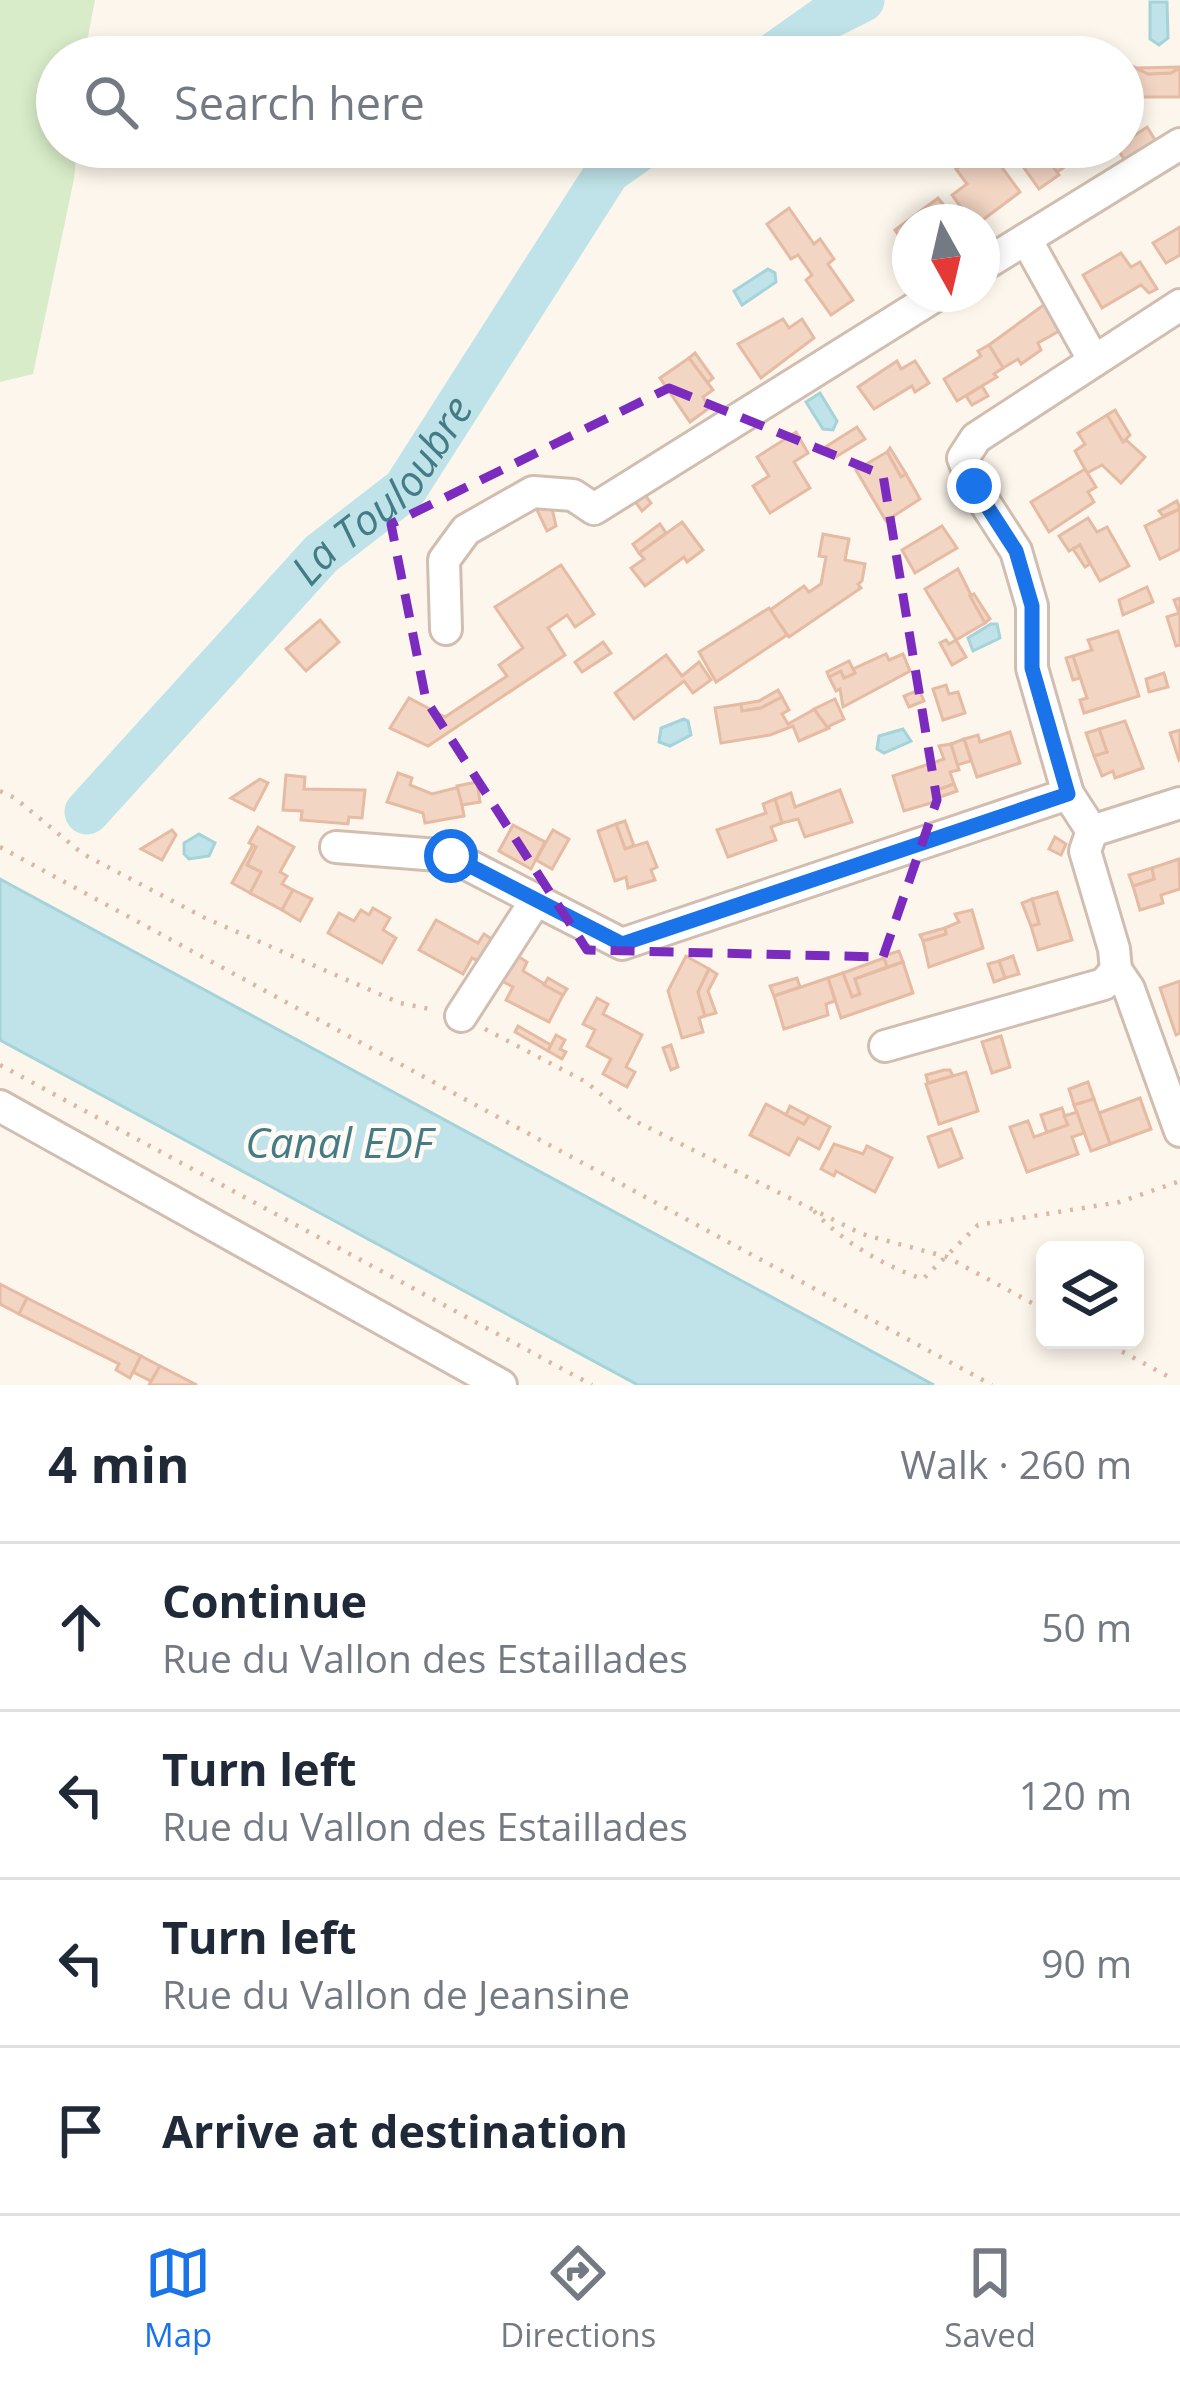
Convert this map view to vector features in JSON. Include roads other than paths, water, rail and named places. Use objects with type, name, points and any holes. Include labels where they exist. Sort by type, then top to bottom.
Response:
[{"type":"street","points":[[1144,166],[1180,144]]},
{"type":"street","points":[[1000,255],[1141,168]]},
{"type":"street","points":[[1026,239],[1094,361]]},
{"type":"street","points":[[1092,831],[1068,794],[1032,668],[1032,606],[1016,551],[974,486],[963,458],[976,438],[1180,305]]},
{"type":"street","points":[[446,629],[444,560],[466,530],[533,492],[573,495],[594,509],[909,312]]},
{"type":"street","points":[[336,848],[451,856],[622,944],[1068,794]]},
{"type":"street","points":[[1092,831],[1180,803]]},
{"type":"street","points":[[1092,831],[1085,850],[1116,970],[1129,989],[1180,1131]]},
{"type":"street","points":[[460,1016],[536,900]]},
{"type":"street","points":[[885,1046],[1104,984],[1116,970]]},
{"type":"street","points":[[0,1106],[501,1385]]},
{"type":"water","points":[[1150,2],[1167,2],[1168,38],[1159,45],[1150,39]]},
{"type":"water","points":[[768,269],[775,273],[776,282],[742,305],[734,291]]},
{"type":"water","points":[[820,393],[837,421],[833,430],[823,429],[806,402]]},
{"type":"water","points":[[997,624],[1000,638],[973,651],[968,638]]},
{"type":"water","points":[[684,719],[691,735],[670,746],[659,742],[661,728]]},
{"type":"water","points":[[903,729],[911,741],[884,753],[877,749],[879,736]]},
{"type":"water","points":[[199,834],[215,843],[209,856],[189,859],[184,843]]},
{"type":"water","name":"Canal EDF","points":[[0,879],[934,1385],[638,1385],[0,1040]]},
{"type":"waterway","name":"La Touloubre","points":[[801,36],[862,0]]},
{"type":"waterway","name":"La Touloubre","points":[[87,812],[321,554],[405,489],[612,168]]}]
